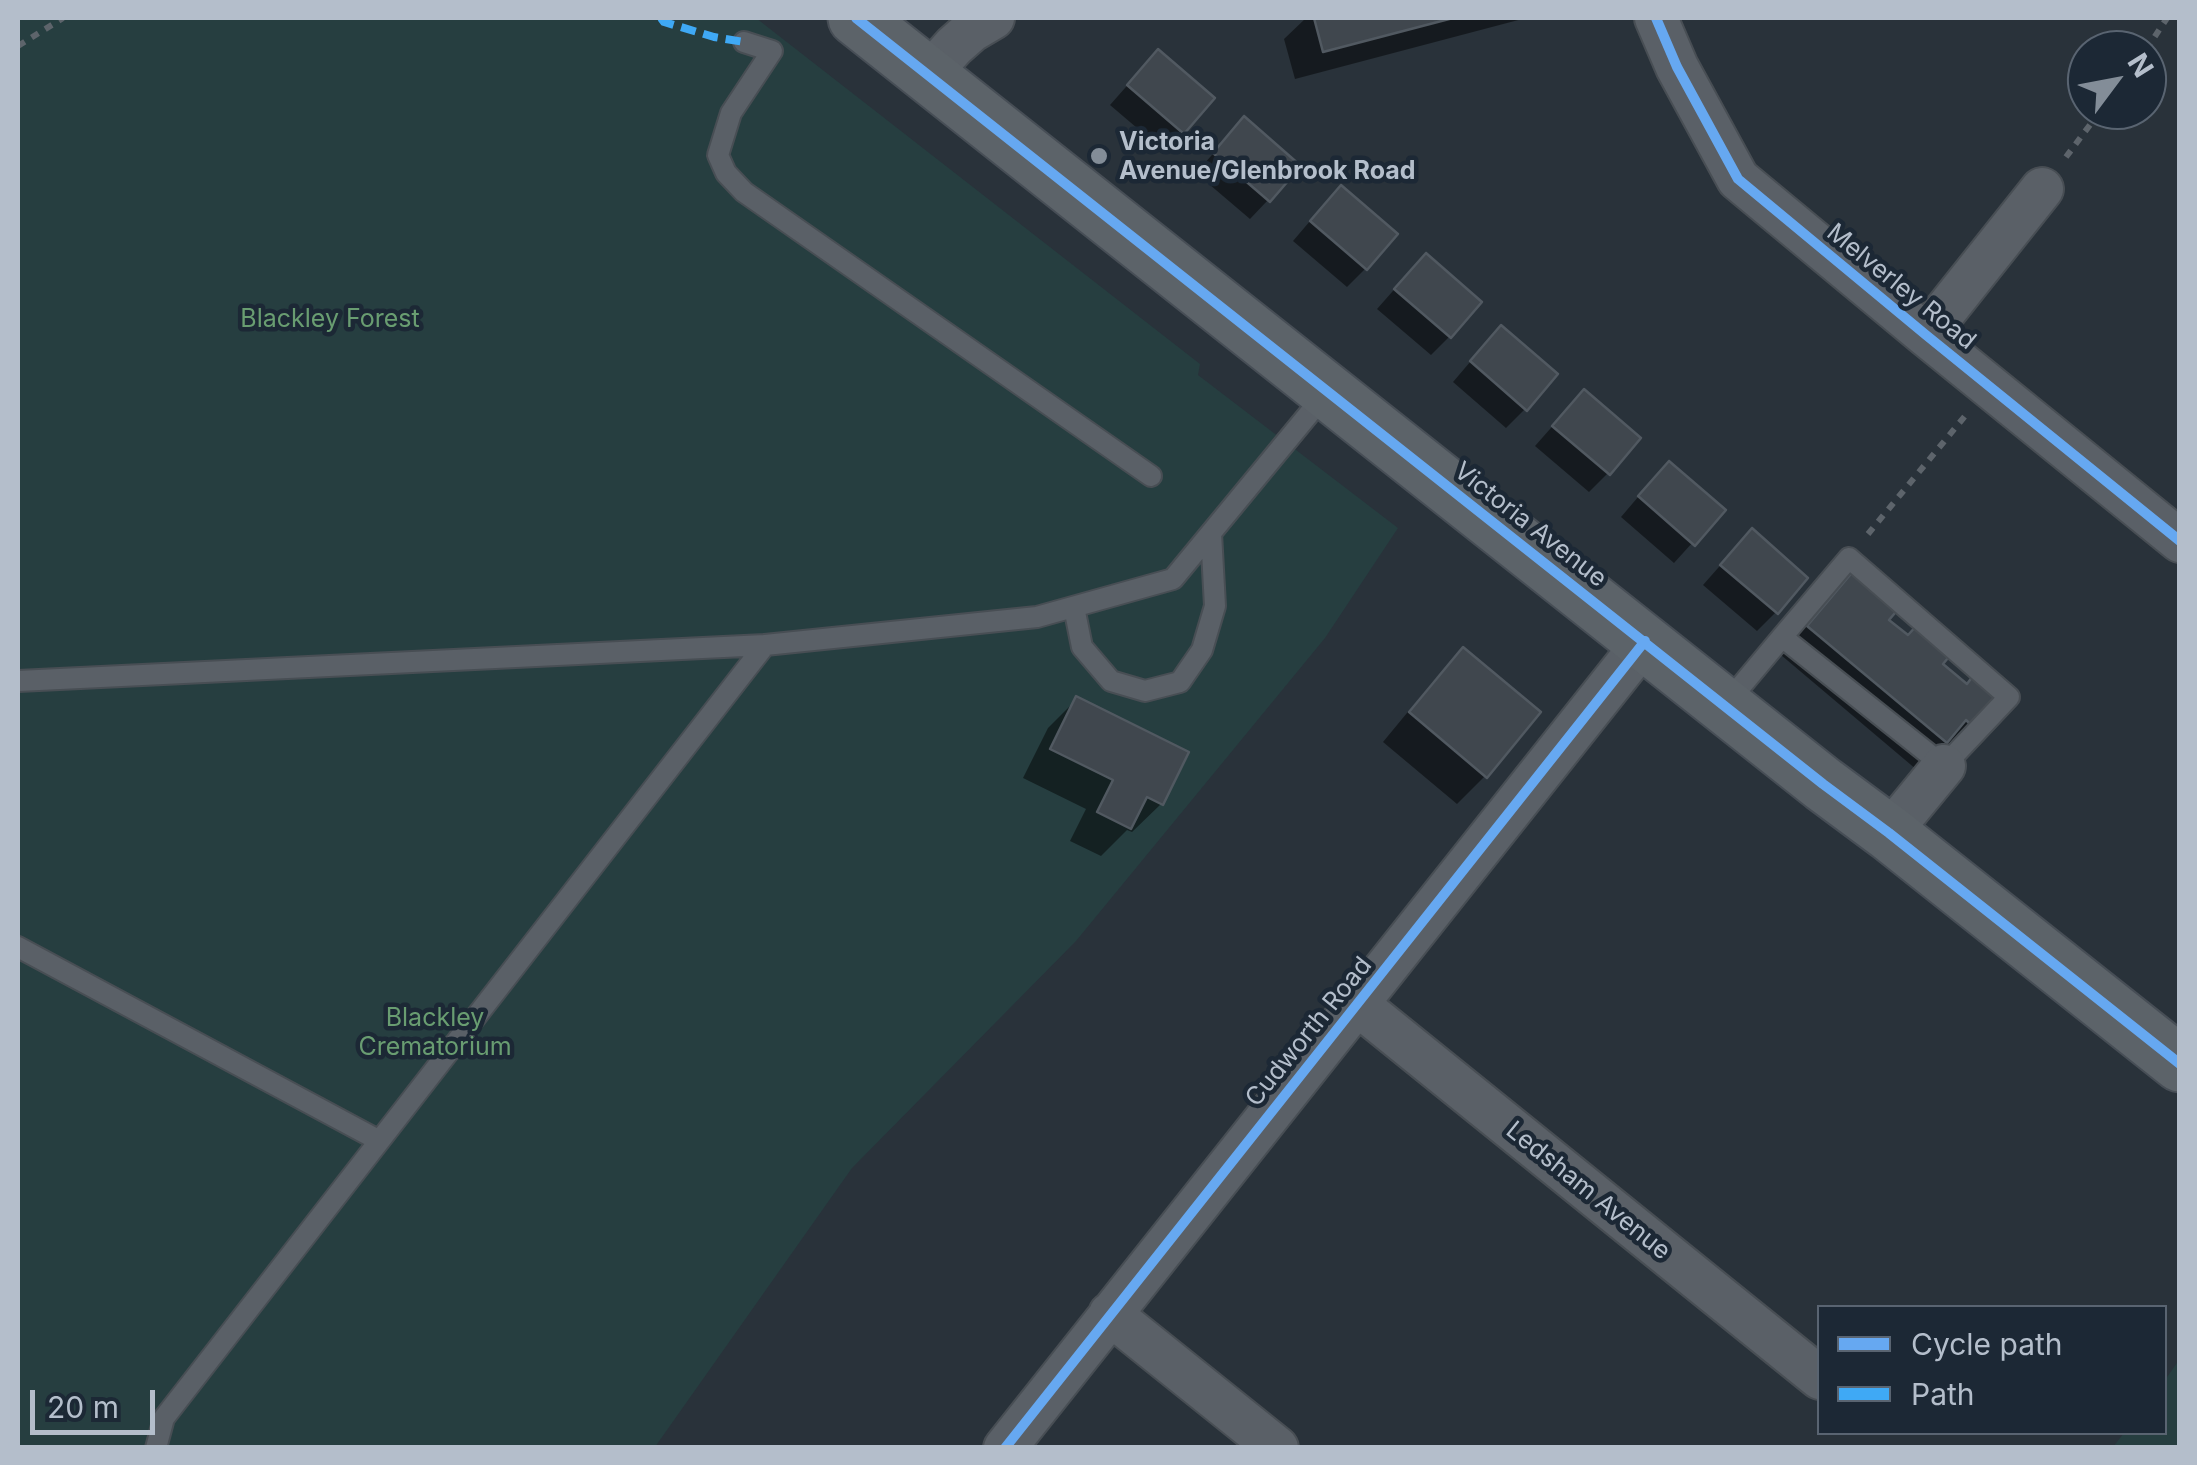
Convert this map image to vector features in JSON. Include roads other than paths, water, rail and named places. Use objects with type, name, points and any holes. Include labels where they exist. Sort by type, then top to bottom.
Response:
[{"type":"main road","name":"Victoria Avenue","points":[[856,18],[2180,1064]]},
{"type":"street","points":[[928,75],[970,31],[993,18]]},
{"type":"street","name":"Melverley Road","points":[[1656,18],[1677,67],[1738,179],[2180,541]]},
{"type":"street","points":[[1926,336],[2042,189]]},
{"type":"street","name":"Cudworth Road","points":[[1004,1448],[1645,641]]},
{"type":"street","points":[[1890,832],[1944,766]]},
{"type":"street","name":"Ledsham Avenue","points":[[1357,1004],[1817,1376]]},
{"type":"street","points":[[1110,1314],[1276,1448]]},
{"type":"lane","points":[[744,42],[772,52],[730,112],[718,155],[726,173],[744,192],[1151,476]]},
{"type":"lane","points":[[18,681],[765,645],[1037,617],[1173,579],[1328,390]]},
{"type":"lane","points":[[1074,607],[1082,647],[1112,681],[1145,692],[1180,682],[1202,650],[1215,606],[1211,533]]},
{"type":"lane","points":[[1725,705],[1848,558],[2009,697],[1944,766],[1782,637]]},
{"type":"lane","points":[[156,1448],[164,1418],[765,645]]},
{"type":"lane","points":[[18,947],[378,1140]]},
{"type":"place","name":"Victoria Avenue/Glenbrook Road","points":[[1099,156]]},
{"type":"park label","name":"Blackley Forest","points":[[330,319]]},
{"type":"park label","name":"Blackley Crematorium","points":[[435,1032]]}]
